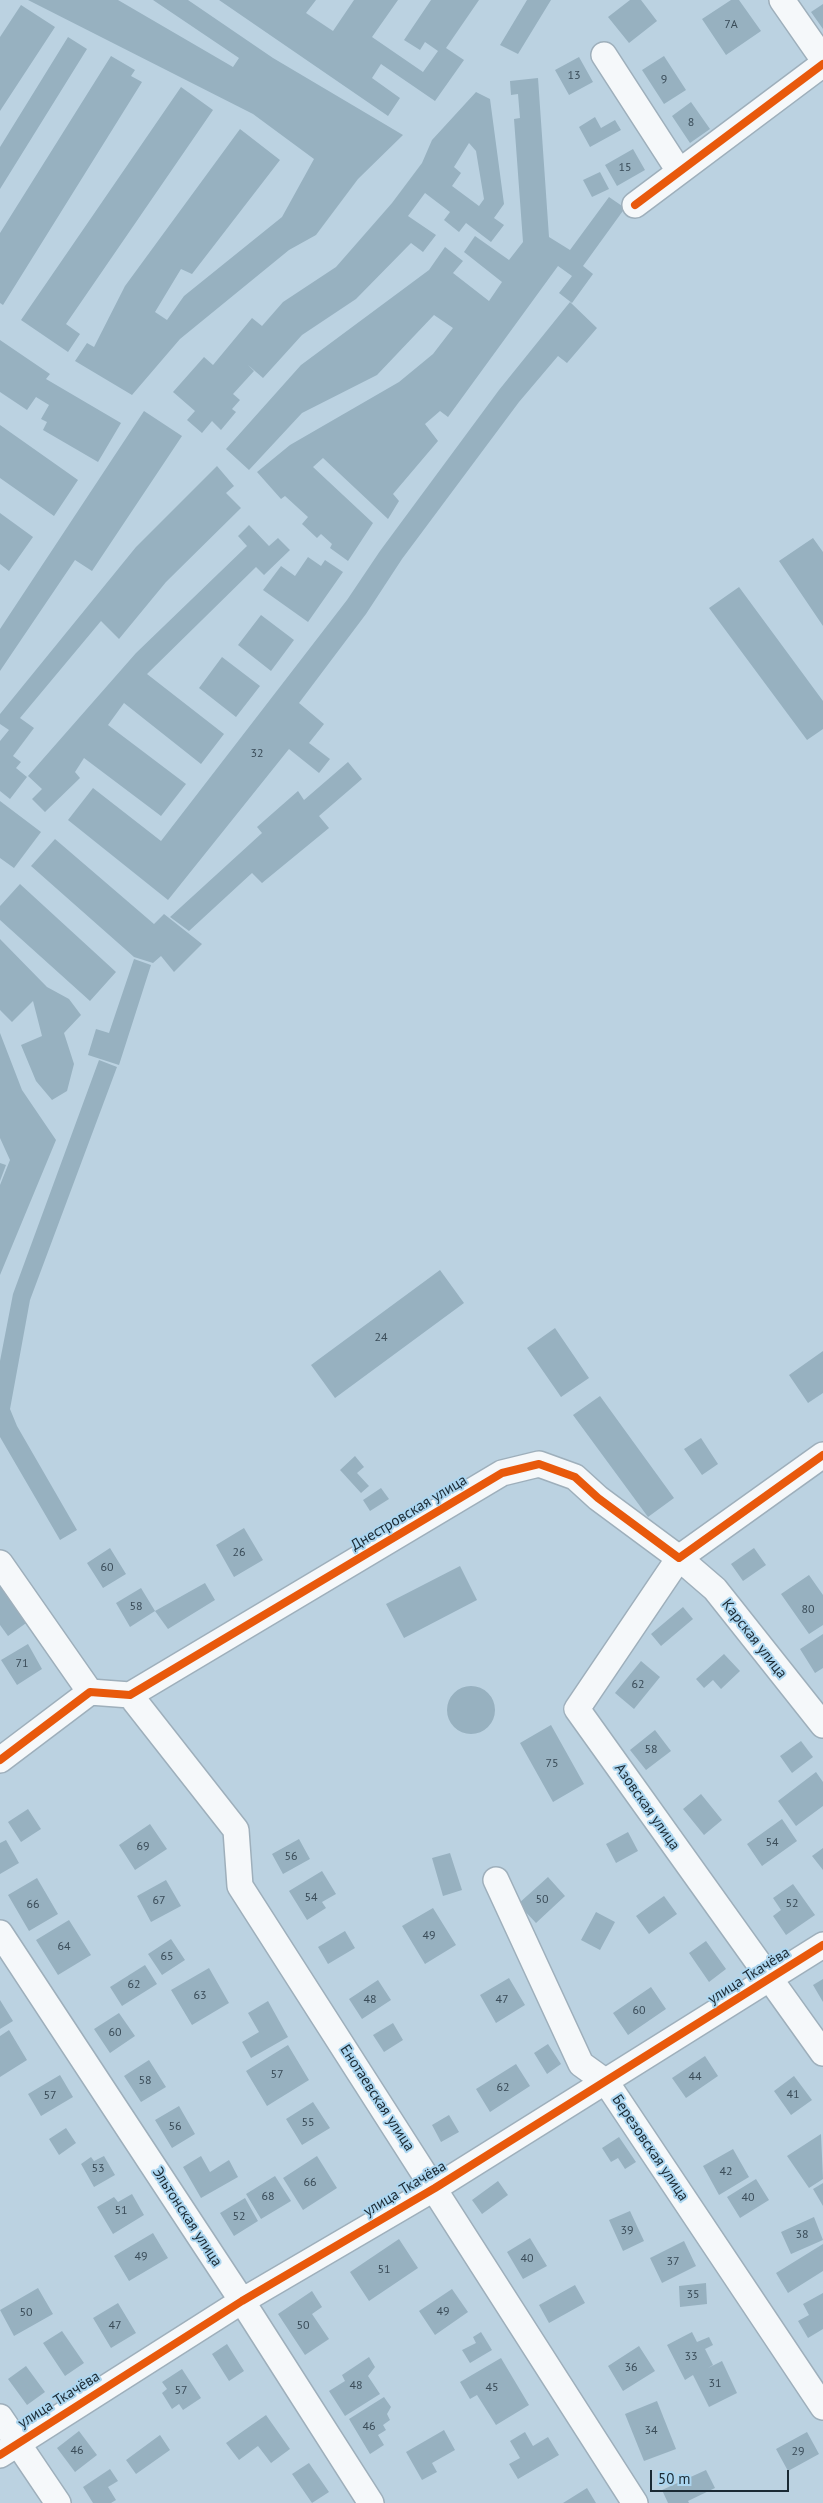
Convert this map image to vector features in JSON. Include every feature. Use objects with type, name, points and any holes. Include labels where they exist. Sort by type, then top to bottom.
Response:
[{"type":"street","points":[[782,0],[823,59]]},
{"type":"street","points":[[604,55],[679,171]]},
{"type":"street","points":[[635,205],[823,64]]},
{"type":"street","points":[[680,1558],[823,1455]]},
{"type":"street","name":"Днестровская улица","points":[[130,1695],[502,1473],[538,1464],[574,1477],[598,1498],[680,1558]]},
{"type":"street","name":"Карская улица","points":[[680,1558],[715,1589],[823,1725]]},
{"type":"street","name":"Азовская улица","points":[[680,1558],[577,1709],[823,2053]]},
{"type":"street","points":[[0,1563],[90,1692]]},
{"type":"street","points":[[0,1760],[90,1692],[130,1695]]},
{"type":"street","name":"Енотаевская улица","points":[[130,1695],[236,1830],[240,1886],[635,2503]]},
{"type":"street","name":"Березовская улица","points":[[496,1880],[581,2064],[606,2082],[823,2407]]},
{"type":"street","name":"Эльтонская улица","points":[[0,1933],[242,2301],[371,2503]]},
{"type":"street","name":"улица Ткачёва","points":[[8,2449],[242,2301],[435,2188],[823,1945]]},
{"type":"street","points":[[0,2417],[8,2449],[58,2503]]},
{"type":"building","points":[[28,0],[118,0],[233,67],[239,58],[153,0],[188,0],[273,58],[403,135],[358,179],[316,235],[289,250],[180,339],[132,395],[75,361],[87,343],[94,347],[125,286],[240,129],[280,160],[192,274],[181,269],[155,312],[167,320],[184,296],[282,217],[314,159],[253,114]]},
{"type":"building","points":[[219,0],[316,0],[306,13],[333,31],[354,0],[398,0],[372,37],[423,72],[438,51],[425,42],[420,50],[404,40],[431,0],[479,0],[446,48],[464,60],[435,101],[381,64],[372,78],[400,98],[388,116]]},
{"type":"building","points":[[527,0],[551,0],[518,54],[500,45]]},
{"type":"building","points":[[630,0],[641,0],[657,21],[629,43],[608,17]]},
{"type":"building","points":[[731,0],[739,0],[761,31],[726,55],[702,19]]},
{"type":"building","points":[[823,4],[823,29],[811,12]]},
{"type":"building","points":[[21,5],[55,27],[0,111],[0,37]]},
{"type":"building","points":[[68,37],[87,49],[0,189],[0,147]]},
{"type":"building","points":[[111,56],[135,70],[131,76],[142,82],[3,305],[0,303],[0,233]]},
{"type":"building","points":[[664,56],[686,90],[664,104],[642,70]]},
{"type":"building","points":[[579,57],[593,82],[569,95],[555,70]]},
{"type":"building","points":[[538,78],[549,237],[570,250],[609,197],[625,208],[583,266],[593,274],[572,303],[559,293],[572,276],[558,266],[448,417],[440,411],[425,424],[438,441],[393,494],[399,501],[388,519],[323,458],[313,467],[373,523],[348,561],[330,548],[332,544],[321,534],[317,538],[302,524],[308,517],[285,496],[281,499],[257,472],[290,445],[399,382],[433,354],[453,328],[434,315],[377,375],[302,413],[249,470],[226,449],[301,365],[429,270],[445,247],[463,261],[453,273],[489,301],[502,282],[464,252],[475,236],[509,260],[523,242],[514,119],[520,118],[518,94],[511,95],[510,81]]},
{"type":"building","points":[[181,87],[213,110],[66,324],[80,334],[68,352],[21,320]]},
{"type":"building","points":[[476,92],[490,99],[504,204],[494,218],[504,225],[491,242],[466,223],[459,232],[444,220],[450,212],[425,193],[408,216],[436,235],[423,252],[411,243],[356,299],[302,335],[263,378],[248,365],[254,371],[233,394],[240,400],[232,409],[236,412],[221,430],[212,421],[202,433],[187,420],[195,411],[173,392],[204,357],[213,365],[252,318],[262,326],[283,302],[336,267],[392,203],[422,163],[432,140]],"holes":[[[469,143],[476,151],[484,199],[479,206],[452,186],[461,173],[454,167]]]},
{"type":"building","points":[[691,102],[710,129],[690,143],[672,116]]},
{"type":"building","points":[[595,117],[601,128],[615,120],[621,130],[590,147],[579,127]]},
{"type":"building","points":[[633,149],[645,170],[617,186],[605,165]]},
{"type":"building","points":[[600,172],[609,189],[592,197],[583,180]]},
{"type":"building","points":[[570,302],[597,328],[567,363],[558,356],[519,402],[402,559],[366,614],[299,703],[324,724],[309,743],[330,759],[319,773],[289,749],[168,900],[68,820],[93,788],[161,841],[347,600],[380,551],[499,390]]},
{"type":"building","points":[[0,340],[50,374],[46,379],[121,423],[98,462],[43,430],[47,422],[41,419],[49,405],[36,397],[27,410],[0,392]]},
{"type":"building","points":[[144,411],[182,436],[92,571],[75,560],[0,671],[0,629]]},
{"type":"building","points":[[0,425],[78,480],[54,516],[0,478]]},
{"type":"building","points":[[217,466],[234,486],[226,493],[241,508],[166,582],[119,639],[101,621],[20,718],[34,728],[13,756],[21,762],[16,768],[27,777],[10,799],[0,791],[0,741],[9,730],[0,724],[0,714],[136,547]]},
{"type":"building","points":[[0,513],[33,537],[9,571],[0,564]]},
{"type":"building","points":[[249,525],[269,546],[278,538],[290,550],[264,575],[256,567],[147,674],[224,734],[201,764],[124,703],[108,725],[186,784],[161,816],[84,758],[75,772],[80,778],[45,812],[32,799],[42,789],[28,776],[136,653],[247,546],[238,536]]},
{"type":"building","points":[[813,538],[823,552],[823,626],[779,561]]},
{"type":"building","points":[[308,557],[321,566],[325,560],[343,572],[308,622],[263,590],[281,566],[295,576]]},
{"type":"building","points":[[739,587],[823,701],[823,729],[807,740],[709,608]]},
{"type":"building","points":[[261,615],[294,640],[271,671],[238,645]]},
{"type":"building","points":[[222,657],[260,686],[236,717],[199,688]]},
{"type":"building","points":[[348,762],[362,779],[319,816],[329,828],[262,883],[252,873],[189,931],[170,917],[262,833],[257,827],[298,791],[304,800]]},
{"type":"building","points":[[0,801],[41,832],[14,868],[0,858]]},
{"type":"building","points":[[55,839],[154,924],[164,914],[202,944],[174,972],[161,956],[153,963],[134,957],[31,866]]},
{"type":"building","points":[[20,884],[116,972],[90,1001],[0,920],[0,906]]},
{"type":"building","points":[[0,939],[47,987],[69,999],[81,1015],[64,1033],[74,1064],[67,1091],[52,1100],[36,1081],[21,1045],[42,1036],[33,1001],[12,1022],[0,1010]]},
{"type":"building","points":[[134,959],[151,965],[119,1065],[88,1055],[96,1029],[109,1033]]},
{"type":"building","points":[[0,1033],[22,1090],[56,1140],[0,1275],[0,1185],[10,1160],[0,1138]]},
{"type":"building","points":[[99,1060],[117,1067],[30,1300],[10,1409],[17,1426],[77,1530],[60,1540],[0,1437],[0,1361],[13,1294]]},
{"type":"building","points":[[0,1163],[6,1165],[0,1181]]},
{"type":"building","points":[[440,1270],[464,1303],[335,1398],[311,1365]]},
{"type":"building","points":[[555,1328],[589,1378],[561,1397],[527,1348]]},
{"type":"building","points":[[823,1351],[823,1393],[808,1403],[789,1375]]},
{"type":"building","points":[[600,1396],[674,1498],[648,1517],[573,1415]]},
{"type":"building","points":[[701,1438],[718,1464],[702,1475],[684,1449]]},
{"type":"building","points":[[355,1456],[364,1467],[357,1473],[369,1486],[361,1493],[340,1470]]},
{"type":"building","points":[[381,1488],[389,1499],[370,1511],[363,1500]]},
{"type":"building","points":[[244,1528],[263,1560],[234,1577],[216,1545]]},
{"type":"building","points":[[110,1548],[126,1574],[103,1588],[87,1563]]},
{"type":"building","points":[[754,1548],[766,1565],[743,1581],[731,1564]]},
{"type":"building","points":[[460,1566],[477,1600],[404,1638],[386,1604]]},
{"type":"building","points":[[809,1575],[823,1595],[823,1625],[809,1634],[781,1594]]},
{"type":"building","points":[[0,1579],[29,1621],[8,1636],[0,1625]]},
{"type":"building","points":[[205,1583],[215,1600],[168,1629],[155,1611]]},
{"type":"building","points":[[141,1588],[155,1611],[130,1627],[116,1603]]},
{"type":"building","points":[[683,1607],[693,1619],[661,1646],[651,1634]]},
{"type":"building","points":[[823,1634],[823,1668],[815,1673],[800,1649]]},
{"type":"building","points":[[28,1644],[42,1669],[17,1685],[1,1660]]},
{"type":"building","points":[[724,1654],[740,1671],[721,1689],[713,1680],[704,1688],[696,1679]]},
{"type":"building","points":[[641,1661],[660,1677],[634,1709],[615,1693]]},
{"type":"building","points":[[466,1686],[476,1686],[488,1693],[495,1705],[495,1715],[488,1727],[476,1734],[466,1734],[458,1730],[451,1723],[447,1715],[447,1705],[451,1697],[458,1690]]},
{"type":"building","points":[[551,1725],[584,1784],[553,1802],[520,1743]]},
{"type":"building","points":[[655,1730],[671,1751],[646,1770],[630,1750]]},
{"type":"building","points":[[801,1741],[813,1757],[792,1773],[780,1756]]},
{"type":"building","points":[[816,1772],[823,1782],[823,1806],[796,1826],[778,1801]]},
{"type":"building","points":[[701,1794],[722,1820],[704,1835],[683,1809]]},
{"type":"building","points":[[28,1809],[41,1829],[21,1842],[8,1822]]},
{"type":"building","points":[[782,1819],[797,1841],[762,1866],[747,1844]]},
{"type":"building","points":[[150,1824],[167,1849],[135,1870],[119,1845]]},
{"type":"building","points":[[628,1832],[638,1851],[616,1863],[606,1844]]},
{"type":"building","points":[[299,1839],[310,1859],[283,1874],[272,1854]]},
{"type":"building","points":[[6,1840],[19,1863],[0,1874],[0,1843]]},
{"type":"building","points":[[823,1848],[823,1870],[812,1856]]},
{"type":"building","points":[[450,1853],[462,1890],[443,1896],[432,1858]]},
{"type":"building","points":[[322,1871],[336,1894],[322,1902],[326,1908],[307,1920],[289,1891]]},
{"type":"building","points":[[548,1877],[565,1896],[536,1923],[518,1904]]},
{"type":"building","points":[[37,1878],[58,1914],[29,1931],[8,1895]]},
{"type":"building","points":[[166,1880],[181,1906],[151,1922],[137,1896]]},
{"type":"building","points":[[793,1884],[815,1915],[786,1935],[773,1916],[781,1910],[773,1898]]},
{"type":"building","points":[[664,1896],[677,1914],[649,1934],[636,1916]]},
{"type":"building","points":[[433,1908],[456,1945],[425,1964],[402,1926]]},
{"type":"building","points":[[596,1912],[615,1922],[600,1950],[581,1940]]},
{"type":"building","points":[[69,1920],[91,1955],[58,1975],[36,1940]]},
{"type":"building","points":[[345,1931],[355,1948],[328,1964],[318,1947]]},
{"type":"building","points":[[171,1939],[185,1960],[162,1975],[148,1954]]},
{"type":"building","points":[[706,1941],[726,1969],[709,1982],[689,1953]]},
{"type":"building","points":[[145,1965],[157,1984],[122,2006],[110,1987]]},
{"type":"building","points":[[209,1968],[229,2003],[192,2025],[171,1990]]},
{"type":"building","points":[[509,1978],[525,2005],[496,2023],[480,1995]]},
{"type":"building","points":[[823,1979],[823,2002],[813,1985]]},
{"type":"building","points":[[378,1980],[391,2000],[362,2019],[349,1999]]},
{"type":"building","points":[[651,1987],[666,2009],[628,2035],[613,2013]]},
{"type":"building","points":[[0,2000],[13,2021],[0,2029]]},
{"type":"building","points":[[268,2001],[288,2037],[251,2058],[242,2042],[259,2032],[248,2013]]},
{"type":"building","points":[[119,2013],[135,2036],[110,2053],[94,2029]]},
{"type":"building","points":[[393,2023],[403,2040],[384,2052],[373,2035]]},
{"type":"building","points":[[9,2030],[27,2060],[0,2077],[0,2036]]},
{"type":"building","points":[[548,2044],[561,2064],[547,2074],[534,2053]]},
{"type":"building","points":[[288,2045],[309,2080],[267,2106],[246,2071]]},
{"type":"building","points":[[705,2056],[718,2076],[686,2098],[672,2078]]},
{"type":"building","points":[[149,2060],[166,2087],[141,2102],[124,2076]]},
{"type":"building","points":[[516,2064],[530,2086],[490,2112],[476,2089]]},
{"type":"building","points":[[60,2075],[73,2097],[41,2116],[28,2094]]},
{"type":"building","points":[[794,2076],[812,2100],[791,2115],[774,2091]]},
{"type":"building","points":[[313,2102],[330,2128],[302,2145],[286,2119]]},
{"type":"building","points":[[179,2106],[195,2134],[172,2148],[155,2120]]},
{"type":"building","points":[[449,2115],[459,2132],[441,2142],[432,2125]]},
{"type":"building","points":[[66,2128],[76,2143],[59,2155],[49,2139]]},
{"type":"building","points":[[821,2134],[823,2179],[809,2188],[787,2156]]},
{"type":"building","points":[[619,2137],[636,2162],[625,2169],[618,2158],[611,2162],[602,2148]]},
{"type":"building","points":[[733,2149],[749,2177],[719,2195],[703,2166]]},
{"type":"building","points":[[104,2156],[115,2175],[94,2187],[81,2164],[91,2157],[94,2161]]},
{"type":"building","points":[[201,2156],[210,2172],[229,2160],[238,2177],[201,2198],[183,2167]]},
{"type":"building","points":[[317,2156],[337,2188],[303,2210],[283,2178]]},
{"type":"building","points":[[275,2176],[291,2201],[261,2219],[246,2194]]},
{"type":"building","points":[[756,2179],[769,2200],[740,2218],[727,2197]]},
{"type":"building","points":[[498,2181],[508,2195],[482,2214],[472,2200]]},
{"type":"building","points":[[823,2183],[823,2206],[813,2189]]},
{"type":"building","points":[[132,2194],[144,2215],[113,2234],[97,2207],[114,2197],[118,2202]]},
{"type":"building","points":[[245,2198],[258,2221],[234,2236],[220,2213]]},
{"type":"building","points":[[630,2211],[644,2241],[623,2251],[609,2220]]},
{"type":"building","points":[[814,2217],[823,2240],[791,2254],[781,2232]]},
{"type":"building","points":[[153,2233],[168,2258],[129,2281],[114,2256]]},
{"type":"building","points":[[530,2238],[547,2266],[523,2279],[507,2252]]},
{"type":"building","points":[[399,2239],[418,2268],[369,2301],[350,2272]]},
{"type":"building","points":[[684,2241],[696,2266],[662,2283],[650,2258]]},
{"type":"building","points":[[823,2244],[823,2271],[788,2293],[776,2273]]},
{"type":"building","points":[[706,2283],[707,2304],[680,2307],[679,2286]]},
{"type":"building","points":[[575,2285],[585,2303],[549,2323],[539,2305]]},
{"type":"building","points":[[38,2288],[53,2314],[14,2336],[0,2310]]},
{"type":"building","points":[[452,2289],[468,2312],[435,2335],[419,2311]]},
{"type":"building","points":[[312,2291],[322,2307],[312,2314],[329,2339],[305,2355],[278,2314]]},
{"type":"building","points":[[823,2293],[823,2329],[808,2338],[798,2321],[809,2315],[803,2304]]},
{"type":"building","points":[[118,2303],[136,2333],[111,2348],[93,2318]]},
{"type":"building","points":[[62,2331],[84,2363],[65,2376],[43,2343]]},
{"type":"building","points":[[481,2332],[492,2350],[470,2363],[462,2350],[476,2343],[473,2337]]},
{"type":"building","points":[[692,2332],[697,2342],[709,2337],[713,2345],[705,2349],[713,2365],[708,2368],[722,2361],[737,2393],[709,2407],[693,2375],[685,2380],[667,2345]]},
{"type":"building","points":[[227,2344],[244,2371],[229,2381],[212,2354]]},
{"type":"building","points":[[639,2346],[655,2371],[623,2391],[608,2366]]},
{"type":"building","points":[[369,2357],[375,2367],[368,2376],[380,2394],[345,2416],[329,2391],[345,2381],[342,2375]]},
{"type":"building","points":[[501,2358],[529,2405],[496,2425],[477,2395],[470,2399],[460,2382]]},
{"type":"building","points":[[26,2366],[45,2392],[27,2405],[8,2379]]},
{"type":"building","points":[[182,2369],[201,2398],[183,2410],[179,2404],[172,2409],[162,2393],[167,2389],[162,2382]]},
{"type":"building","points":[[384,2397],[391,2407],[387,2414],[390,2420],[383,2425],[386,2430],[378,2435],[384,2445],[370,2454],[349,2419]]},
{"type":"building","points":[[657,2401],[676,2449],[644,2461],[625,2414]]},
{"type":"building","points":[[266,2415],[290,2449],[271,2463],[258,2446],[239,2460],[226,2443]]},
{"type":"building","points":[[444,2430],[455,2450],[432,2463],[437,2472],[422,2480],[406,2452]]},
{"type":"building","points":[[79,2431],[97,2455],[75,2472],[57,2448]]},
{"type":"building","points":[[525,2432],[533,2446],[548,2437],[559,2455],[518,2479],[509,2464],[520,2458],[510,2441]]},
{"type":"building","points":[[807,2432],[819,2454],[788,2471],[776,2449]]},
{"type":"building","points":[[160,2435],[170,2450],[136,2474],[126,2460]]},
{"type":"building","points":[[309,2463],[329,2492],[312,2503],[292,2474]]},
{"type":"building","points":[[110,2469],[118,2481],[108,2487],[116,2500],[111,2503],[93,2503],[83,2487]]},
{"type":"building","points":[[706,2470],[715,2488],[688,2501],[689,2503],[668,2503],[662,2490]]},
{"type":"building","points":[[587,2488],[596,2503],[563,2503]]},
{"type":"cycle path","points":[[635,205],[823,64]]},
{"type":"cycle path","points":[[0,1760],[90,1692],[130,1695],[502,1473],[539,1464],[575,1477],[598,1498],[679,1558],[823,1455]]},
{"type":"cycle path","points":[[0,2455],[242,2301],[435,2188],[823,1945]]}]
